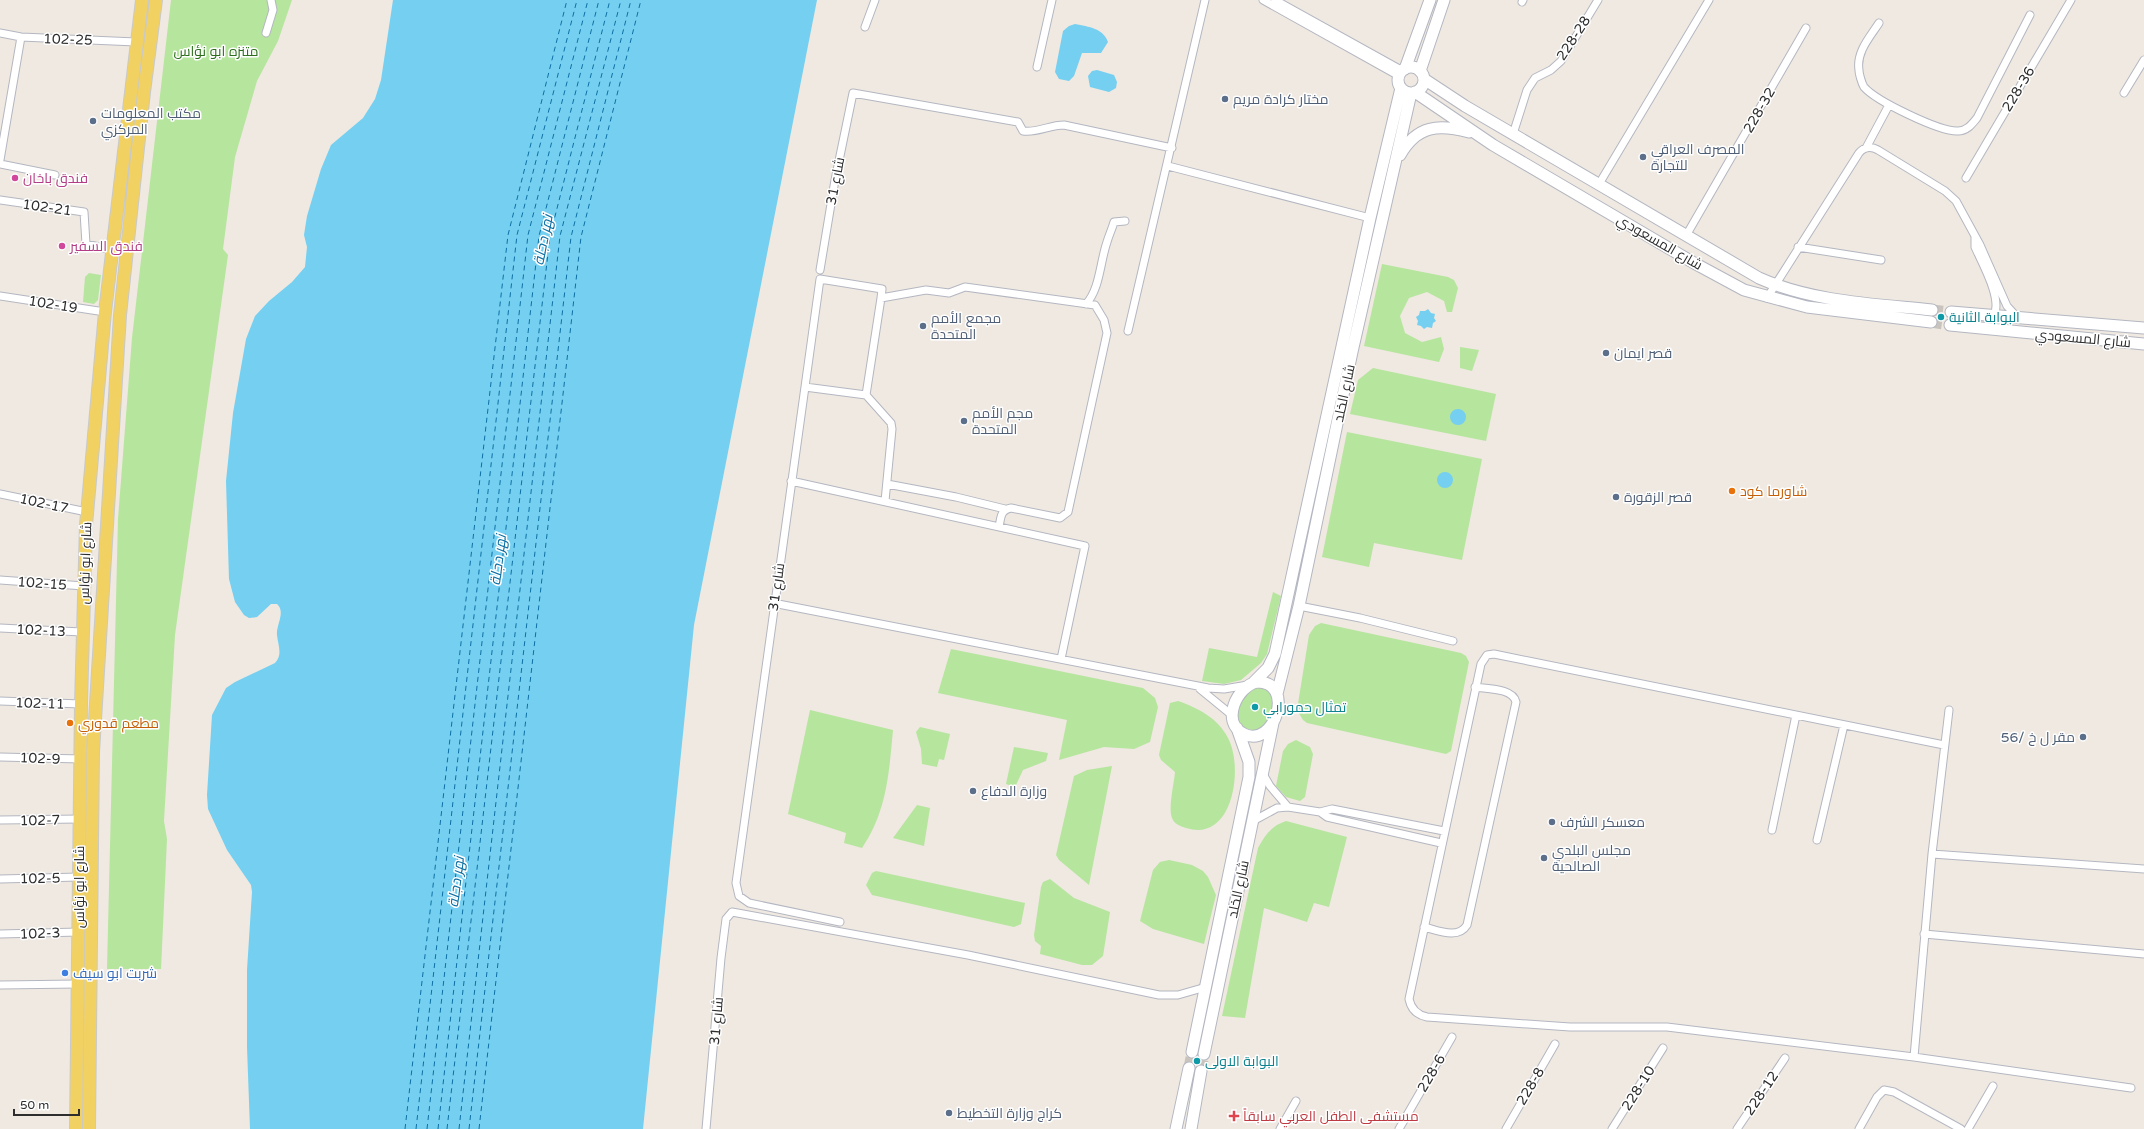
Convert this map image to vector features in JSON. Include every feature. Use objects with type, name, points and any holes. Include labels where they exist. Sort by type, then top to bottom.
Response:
[{"type":"main road","name":"شارع ابو نؤاس","points":[[76,1129],[81,759],[80,704],[87,512],[105,312],[142,0]]},
{"type":"main road","name":"شارع ابو نؤاس","points":[[89,1129],[95,720],[120,315],[146,71],[156,0]]},
{"type":"main road","points":[[1430,0],[1399,82],[1409,91],[1422,87],[1422,75],[1444,0]]},
{"type":"main road","points":[[1402,72],[1413,68],[1422,75]]},
{"type":"main road","name":"شارع المسعودي","points":[[1422,75],[1513,134],[1687,234],[1746,271],[1774,285],[1801,294],[1829,299],[1932,310]]},
{"type":"main road","name":"شارع المسعودي","points":[[1409,91],[1694,263],[1744,290],[1767,298],[1807,307],[1931,322]]},
{"type":"main road","name":"شارع الخلد","points":[[1277,694],[1299,606],[1351,360],[1397,160],[1409,91]]},
{"type":"main road","name":"شارع الخلد","points":[[1251,684],[1268,668],[1275,654],[1370,218],[1409,91]]},
{"type":"main road","points":[[1397,160],[1405,146],[1413,137],[1432,128],[1456,128],[1478,134]]},
{"type":"main road","name":"شارع المسعودي","points":[[1951,312],[1993,317],[2144,328]]},
{"type":"main road","name":"شارع المسعودي","points":[[1950,325],[2144,344]]},
{"type":"main road","points":[[1266,683],[1272,686],[1277,694],[1278,707],[1273,723],[1263,732],[1254,736],[1245,734],[1238,728],[1233,716],[1236,700],[1251,684],[1266,683]]},
{"type":"main road","name":"شارع الخلد","points":[[1192,1052],[1206,987],[1233,881],[1253,821],[1273,723]]},
{"type":"main road","name":"شارع الخلد","points":[[1204,1054],[1249,777],[1249,762],[1238,728]]},
{"type":"main road","points":[[1176,1129],[1189,1068]]},
{"type":"main road","points":[[1191,1129],[1201,1071]]},
{"type":"street","points":[[266,33],[273,10],[271,0]]},
{"type":"street","points":[[865,27],[875,0]]},
{"type":"street","points":[[1037,67],[1052,0]]},
{"type":"street","points":[[1128,331],[1168,166],[1205,0]]},
{"type":"street","points":[[1263,0],[1402,72]]},
{"type":"street","points":[[1275,0],[1402,72]]},
{"type":"street","name":"228-28","points":[[1513,134],[1527,90],[1534,78],[1551,70],[1561,61],[1598,0]]},
{"type":"street","points":[[1599,184],[1709,0]]},
{"type":"street","name":"228-36","points":[[1966,178],[2071,0]]},
{"type":"street","points":[[1879,23],[1861,52],[1858,69],[1864,86],[1889,105],[1945,129],[1958,131],[1968,128],[1977,118],[2030,15]]},
{"type":"street","name":"228-32","points":[[1687,234],[1806,28]]},
{"type":"street","name":"102-25","points":[[0,33],[21,37],[136,42]]},
{"type":"street","points":[[0,160],[21,37]]},
{"type":"street","points":[[2124,93],[2144,60]]},
{"type":"street","name":"شارع 31","points":[[820,270],[835,180],[853,93],[1018,122],[1023,130],[1034,132],[1054,125],[1064,125],[1172,148]]},
{"type":"street","points":[[1767,298],[1859,153],[1866,148],[1889,105]]},
{"type":"street","points":[[1866,148],[1874,148],[1951,196],[1960,208],[1980,245],[2007,306],[2019,319]]},
{"type":"street","points":[[0,164],[55,175]]},
{"type":"street","points":[[1168,166],[1370,218]]},
{"type":"street","name":"102-21","points":[[0,200],[84,212],[86,244],[112,250]]},
{"type":"street","points":[[1086,304],[1093,292],[1114,222],[1125,221]]},
{"type":"street","points":[[1975,237],[1976,247],[1997,300],[1997,310],[1993,317]]},
{"type":"street","points":[[1798,247],[1881,260]]},
{"type":"street","name":"شارع 31","points":[[840,922],[749,903],[740,896],[736,883],[820,279],[882,289],[881,298]]},
{"type":"street","points":[[866,395],[881,298],[926,290],[949,293],[965,287],[1095,305],[1104,320],[1107,333],[1068,512],[1060,518],[1011,508],[1005,509],[956,497],[887,484]]},
{"type":"street","name":"102-19","points":[[0,296],[105,312]]},
{"type":"street","points":[[805,387],[866,395],[891,423],[892,429],[885,501]]},
{"type":"street","points":[[791,481],[1085,546],[1061,659]]},
{"type":"street","name":"102-17","points":[[0,494],[87,512]]},
{"type":"street","points":[[999,527],[1001,513],[1005,509]]},
{"type":"street","name":"102-15","points":[[0,580],[84,586]]},
{"type":"street","points":[[774,603],[1215,690],[1251,684]]},
{"type":"street","points":[[1299,606],[1360,618],[1452,641]]},
{"type":"street","name":"102-13","points":[[0,628],[82,632]]},
{"type":"street","points":[[1944,745],[1494,654],[1487,655],[1482,660],[1475,687],[1441,843],[1410,999],[1414,1011],[1422,1016],[1570,1027],[1667,1027],[1914,1057],[2131,1088]]},
{"type":"street","points":[[1192,685],[1210,695],[1233,716]]},
{"type":"street","points":[[1424,927],[1455,933],[1462,930],[1467,925],[1516,702],[1511,694],[1475,687]]},
{"type":"street","name":"102-11","points":[[0,701],[80,704]]},
{"type":"street","points":[[1914,1057],[1932,854],[1949,710]]},
{"type":"street","points":[[1772,830],[1796,715]]},
{"type":"street","points":[[1818,840],[1844,725]]},
{"type":"street","name":"102-9","points":[[0,757],[81,759]]},
{"type":"street","points":[[1263,774],[1270,786],[1288,807]]},
{"type":"street","points":[[1253,821],[1277,808],[1288,807],[1320,812],[1332,809],[1444,831]]},
{"type":"street","points":[[1320,812],[1327,817],[1441,843]]},
{"type":"street","name":"102-7","points":[[0,820],[80,820]]},
{"type":"street","points":[[1932,854],[2144,869]]},
{"type":"street","name":"102-5","points":[[0,879],[79,877]]},
{"type":"street","name":"شارع 31","points":[[706,1129],[721,958],[726,919],[730,914],[735,912],[968,955],[1159,995],[1178,995],[1206,987]]},
{"type":"street","name":"102-3","points":[[0,934],[79,932]]},
{"type":"street","points":[[1924,934],[2144,954]]},
{"type":"street","points":[[0,985],[78,984]]},
{"type":"street","name":"228-6","points":[[1399,1129],[1452,1037]]},
{"type":"street","name":"228-8","points":[[1506,1129],[1555,1044]]},
{"type":"street","name":"228-10","points":[[1612,1129],[1663,1048]]},
{"type":"street","name":"228-12","points":[[1737,1129],[1785,1058]]},
{"type":"street","points":[[1968,1129],[1993,1086]]},
{"type":"street","points":[[1859,1129],[1877,1097],[1884,1090],[1894,1092],[1962,1129]]},
{"type":"street","points":[[1280,1129],[1296,1101]]},
{"type":"green space","name":"متنزه ابو نؤاس","points":[[171,0],[292,0],[278,41],[257,81],[235,157],[223,249],[228,255],[175,635],[164,821],[167,839],[161,969],[107,969],[118,519],[132,338]]},
{"type":"green space","points":[[1382,264],[1448,277],[1454,280],[1458,288],[1452,312],[1447,312],[1444,301],[1427,292],[1409,298],[1400,316],[1405,333],[1422,342],[1441,337],[1444,349],[1439,362],[1364,346]]},
{"type":"green space","points":[[89,273],[101,275],[98,300],[94,304],[83,302],[85,277]]},
{"type":"green space","points":[[1460,347],[1479,350],[1472,371],[1460,368]]},
{"type":"green space","points":[[1373,368],[1496,394],[1486,441],[1350,414],[1358,380]]},
{"type":"green space","points":[[1347,432],[1482,459],[1462,560],[1374,543],[1369,567],[1322,557]]},
{"type":"green space","points":[[1273,592],[1281,596],[1267,654],[1261,663],[1241,680],[1224,684],[1202,681],[1209,648],[1257,657]]},
{"type":"green space","points":[[1321,623],[1461,653],[1466,656],[1469,662],[1451,751],[1446,754],[1307,723],[1303,720],[1297,710],[1309,635],[1315,626]]},
{"type":"green space","points":[[951,649],[1143,688],[1155,698],[1158,707],[1150,742],[1134,749],[1104,747],[1059,760],[1067,720],[938,693]]},
{"type":"green space","points":[[1260,685],[1271,692],[1274,710],[1265,726],[1261,729],[1247,729],[1240,723],[1237,714],[1242,696]]},
{"type":"green space","points":[[1178,701],[1193,707],[1213,719],[1224,731],[1233,751],[1235,767],[1231,800],[1224,814],[1215,824],[1202,830],[1186,828],[1174,822],[1171,814],[1171,808],[1175,772],[1161,760],[1159,755],[1170,703]]},
{"type":"green space","points":[[810,710],[893,730],[888,776],[882,806],[877,820],[862,848],[844,843],[846,833],[788,814]]},
{"type":"green space","points":[[920,727],[950,734],[944,760],[939,759],[937,767],[922,764],[921,749],[916,732]]},
{"type":"green space","points":[[1296,740],[1310,747],[1313,754],[1305,797],[1300,801],[1286,797],[1276,786],[1283,751],[1288,744]]},
{"type":"green space","points":[[1014,747],[1048,753],[1046,761],[1023,770],[1015,787],[1006,784]]},
{"type":"green space","points":[[1112,766],[1089,885],[1059,860],[1056,855],[1074,776],[1087,770]]},
{"type":"green space","points":[[917,805],[930,808],[924,846],[893,838]]},
{"type":"green space","points":[[1286,821],[1347,837],[1329,907],[1314,903],[1307,922],[1264,908],[1245,1018],[1222,1016],[1258,848],[1272,828]]},
{"type":"green space","points":[[1169,860],[1192,865],[1203,871],[1208,877],[1216,895],[1204,944],[1153,929],[1140,921],[1153,870],[1160,862]]},
{"type":"green space","points":[[876,871],[1025,903],[1021,924],[1014,927],[872,895],[866,885],[872,873]]},
{"type":"green space","points":[[1050,879],[1074,898],[1110,912],[1103,956],[1092,965],[1082,965],[1040,954],[1041,946],[1035,941],[1034,935],[1041,887],[1043,882]]},
{"type":"water","name":"نهر دجلة","points":[[393,0],[817,0],[694,625],[643,1129],[250,1129],[247,1047],[247,970],[252,892],[251,885],[227,850],[208,809],[207,795],[212,715],[226,688],[235,682],[275,663],[279,657],[277,631],[281,611],[277,604],[271,604],[257,617],[249,618],[244,615],[235,602],[229,579],[226,481],[233,413],[246,339],[255,316],[269,301],[292,282],[305,267],[307,247],[304,235],[307,216],[321,169],[331,145],[363,118],[375,99],[381,80]]},
{"type":"water","points":[[1075,24],[1090,27],[1099,31],[1106,37],[1108,42],[1101,53],[1082,53],[1074,76],[1069,81],[1059,79],[1055,72],[1063,31],[1069,26]]},
{"type":"water","points":[[1097,70],[1114,75],[1117,82],[1116,88],[1109,92],[1090,87],[1088,76],[1092,71]]},
{"type":"water","points":[[1428,309],[1431,313],[1435,314],[1434,318],[1436,321],[1433,323],[1432,328],[1427,327],[1424,329],[1417,325],[1418,321],[1416,317],[1419,315],[1420,311],[1425,311]]},
{"type":"water","points":[[1455,409],[1461,409],[1466,414],[1464,423],[1461,425],[1455,425],[1450,420],[1450,414]]},
{"type":"water","points":[[1442,472],[1448,472],[1453,477],[1451,486],[1448,488],[1442,488],[1437,483],[1437,477]]},
{"type":"ferry route","points":[[405,1129],[508,235],[567,0]]},
{"type":"ferry route","points":[[416,1129],[517,235],[577,0]]},
{"type":"ferry route","points":[[427,1129],[528,235],[588,0]]},
{"type":"ferry route","points":[[438,1129],[539,236],[599,0]]},
{"type":"ferry route","points":[[447,1129],[550,236],[610,0]]},
{"type":"ferry route","points":[[459,1129],[560,236],[621,0]]},
{"type":"ferry route","points":[[469,1129],[571,237],[631,0]]},
{"type":"ferry route","points":[[479,1129],[581,237],[641,0]]},
{"type":"tunnel","points":[[1932,310],[1951,312]]},
{"type":"tunnel","points":[[1931,322],[1950,325]]},
{"type":"tunnel","points":[[1189,1068],[1192,1052]]},
{"type":"tunnel","points":[[1201,1071],[1204,1054]]},
{"type":"place","name":"مختار كرادة مريم","points":[[1225,99]]},
{"type":"place","name":"مكتب المعلومات المركزي","points":[[93,121]]},
{"type":"place","name":"المصرف العراقي للتجارة","points":[[1643,157]]},
{"type":"place","name":"فندق باخان","points":[[15,178]]},
{"type":"place","name":"فندق السفير","points":[[62,246]]},
{"type":"place","name":"البوابة الثانية","points":[[1941,317]]},
{"type":"place","name":"مجمع الأمم المتحدة","points":[[923,326]]},
{"type":"place","name":"قصر ايمان","points":[[1606,353]]},
{"type":"place","name":"مجم الأمم المتحدة","points":[[964,421]]},
{"type":"place","name":"شاورما كود","points":[[1732,491]]},
{"type":"place","name":"قصر الزقورة","points":[[1616,497]]},
{"type":"place","name":"تمثال حمورابي","points":[[1255,707]]},
{"type":"place","name":"مطعم قدوري","points":[[70,723]]},
{"type":"place","name":"مقر ل خ /56","points":[[2083,737]]},
{"type":"place","name":"وزارة الدفاع","points":[[973,791]]},
{"type":"place","name":"معسكر الشرف","points":[[1552,822]]},
{"type":"place","name":"مجلس البلدي الصالحية","points":[[1544,858]]},
{"type":"place","name":"شربت ابو سيف","points":[[65,973]]},
{"type":"place","name":"البوابة الاولى","points":[[1197,1061]]},
{"type":"place","name":"كراج وزارة التخطيط","points":[[949,1113]]},
{"type":"place","name":"مستشفى الطفل العربي سابقاً","points":[[1234,1116]]}]
